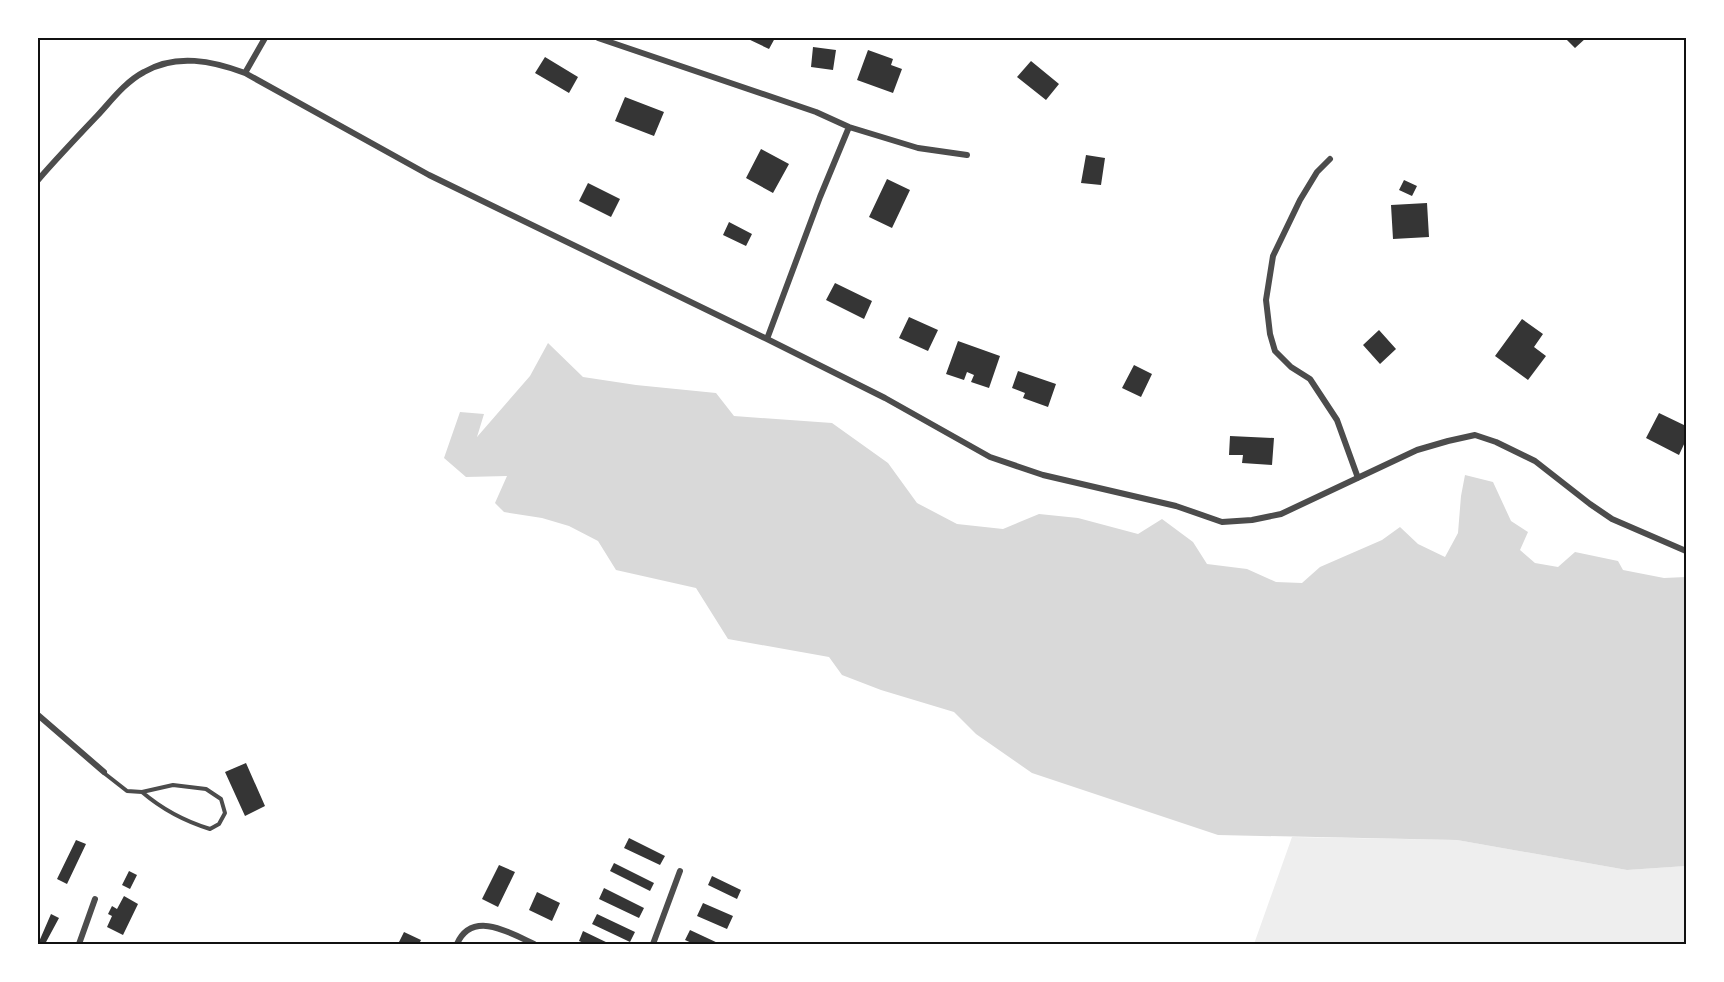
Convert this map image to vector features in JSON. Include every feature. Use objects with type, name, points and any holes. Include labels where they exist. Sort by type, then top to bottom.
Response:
[{"type":"street","points":[[245,73],[265,38]]},
{"type":"street","points":[[598,38],[816,112],[849,128],[918,148],[967,155]]},
{"type":"street","points":[[38,180],[123,88],[144,72],[170,62],[194,60],[221,64],[245,73],[429,175],[885,398],[990,457],[1043,475],[1176,506],[1222,522],[1252,520],[1281,514],[1417,450],[1475,435],[1496,442],[1535,461],[1612,519],[1686,550]]},
{"type":"street","points":[[767,339],[820,196],[849,128]]},
{"type":"street","points":[[1330,159],[1317,172],[1300,200],[1273,256],[1266,300],[1270,334],[1275,351],[1291,367],[1310,379],[1337,420],[1358,478]]},
{"type":"street","points":[[38,716],[104,772]]},
{"type":"street","points":[[653,945],[680,871]]},
{"type":"street","points":[[79,945],[94,899]]},
{"type":"street","points":[[456,945],[461,935],[472,927],[485,925],[516,935],[534,945]]},
{"type":"lane","points":[[104,772],[127,791],[142,792],[173,785],[206,789],[221,799],[225,813],[219,824],[210,829],[186,821],[155,803],[142,792]]},
{"type":"shaded area","points":[[548,343],[583,377],[716,393],[734,416],[832,423],[888,463],[917,503],[957,524],[1003,529],[1039,514],[1078,518],[1138,534],[1162,519],[1193,542],[1207,564],[1247,569],[1276,582],[1302,583],[1320,567],[1382,540],[1400,527],[1418,544],[1445,557],[1458,533],[1465,475],[1493,482],[1511,521],[1528,532],[1520,550],[1535,563],[1558,567],[1575,552],[1618,561],[1623,570],[1664,578],[1686,577],[1686,866],[1627,870],[1457,840],[1218,835],[1032,773],[976,734],[954,712],[881,690],[842,675],[829,657],[728,639],[696,588],[616,570],[598,541],[569,526],[542,518],[504,512],[495,503],[507,476],[466,477],[444,458],[460,412],[484,414],[477,437],[530,376]]},
{"type":"shaded area","points":[[1292,837],[1457,840],[1627,870],[1686,866],[1686,944],[1254,944]]},
{"type":"building","points":[[746,38],[775,38],[769,49]]},
{"type":"building","points":[[1565,38],[1586,38],[1575,48]]},
{"type":"building","points":[[813,47],[836,50],[833,70],[811,67]]},
{"type":"building","points":[[868,50],[893,59],[891,65],[902,69],[893,93],[857,80]]},
{"type":"building","points":[[545,57],[578,77],[569,93],[535,73]]},
{"type":"building","points":[[1031,61],[1059,84],[1046,100],[1017,77]]},
{"type":"building","points":[[625,97],[664,112],[654,136],[615,121]]},
{"type":"building","points":[[761,149],[789,164],[773,193],[746,178]]},
{"type":"building","points":[[1086,155],[1105,158],[1101,185],[1081,183]]},
{"type":"building","points":[[887,179],[910,190],[892,228],[869,217]]},
{"type":"building","points":[[1404,180],[1417,186],[1412,196],[1399,190]]},
{"type":"building","points":[[588,183],[620,199],[611,217],[579,201]]},
{"type":"building","points":[[1427,203],[1429,237],[1393,239],[1391,205]]},
{"type":"building","points":[[729,222],[752,234],[746,246],[723,235]]},
{"type":"building","points":[[835,283],[872,301],[864,319],[826,300]]},
{"type":"building","points":[[909,317],[938,330],[928,351],[899,338]]},
{"type":"building","points":[[1522,319],[1543,334],[1534,347],[1546,356],[1528,380],[1495,356]]},
{"type":"building","points":[[1379,330],[1396,349],[1380,364],[1363,345]]},
{"type":"building","points":[[958,341],[1000,356],[989,388],[971,382],[974,375],[967,372],[964,380],[946,374]]},
{"type":"building","points":[[1134,365],[1152,374],[1141,397],[1122,388]]},
{"type":"building","points":[[1018,371],[1056,384],[1048,407],[1023,398],[1025,393],[1012,388]]},
{"type":"building","points":[[1659,413],[1686,426],[1686,440],[1679,455],[1646,438]]},
{"type":"building","points":[[1230,436],[1274,438],[1272,465],[1242,463],[1243,455],[1229,455]]},
{"type":"building","points":[[246,763],[265,806],[245,816],[225,772]]},
{"type":"building","points":[[629,838],[665,856],[660,865],[624,848]]},
{"type":"building","points":[[76,840],[86,844],[67,884],[57,879]]},
{"type":"building","points":[[614,863],[654,883],[650,891],[610,871]]},
{"type":"building","points":[[499,865],[515,872],[498,907],[482,899]]},
{"type":"building","points":[[129,871],[137,875],[130,889],[122,885]]},
{"type":"building","points":[[712,876],[741,890],[737,899],[708,885]]},
{"type":"building","points":[[604,888],[644,908],[639,918],[599,899]]},
{"type":"building","points":[[537,892],[560,903],[552,921],[529,910]]},
{"type":"building","points":[[124,896],[138,904],[123,935],[107,927],[112,916],[108,914],[112,906],[117,909]]},
{"type":"building","points":[[703,903],[733,916],[727,929],[697,916]]},
{"type":"building","points":[[51,914],[59,918],[45,944],[38,944]]},
{"type":"building","points":[[597,914],[635,932],[630,942],[592,924]]},
{"type":"building","points":[[690,930],[720,944],[694,944],[685,940]]},
{"type":"building","points":[[583,931],[610,944],[586,944],[579,941]]},
{"type":"building","points":[[404,932],[421,940],[419,944],[398,944]]}]
